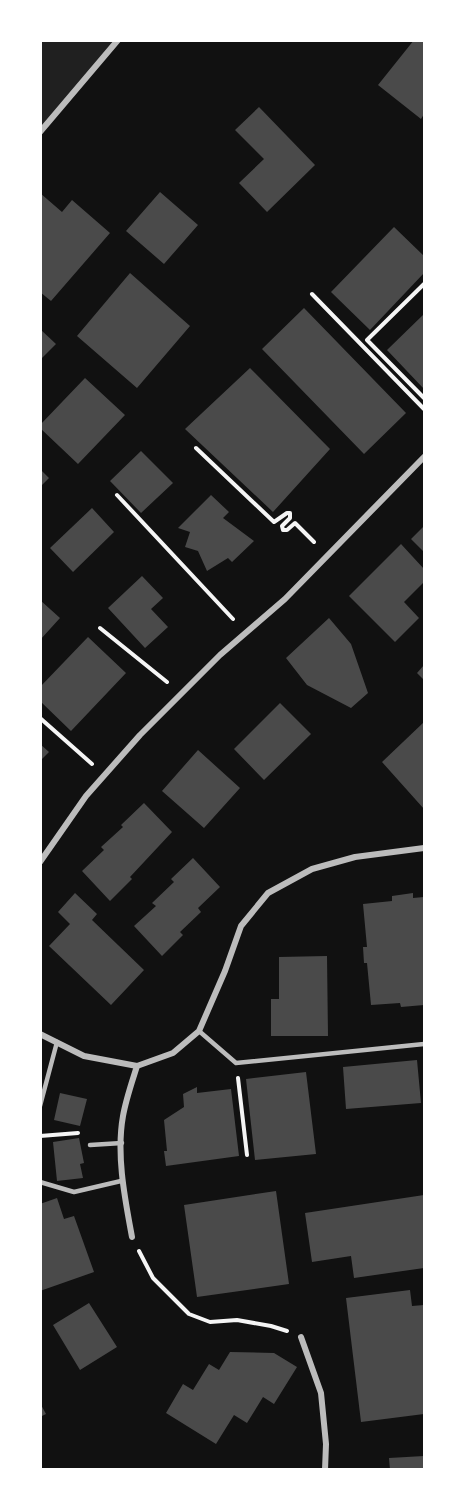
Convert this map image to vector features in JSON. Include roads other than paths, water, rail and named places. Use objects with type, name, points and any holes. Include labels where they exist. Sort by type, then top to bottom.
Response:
[{"type":"street","points":[[40,132],[118,40]]},
{"type":"street","points":[[40,862],[86,796],[105,775],[220,655],[285,599],[424,457]]},
{"type":"street","points":[[40,1034],[84,1056],[136,1066],[173,1053],[199,1031],[225,971],[241,926],[267,893],[312,869],[355,857],[424,848]]},
{"type":"street","points":[[132,1237],[121,1181],[123,1117],[136,1066]]},
{"type":"street","points":[[301,1337],[321,1394],[326,1444],[325,1470]]},
{"type":"lane","points":[[199,1031],[236,1063],[424,1044]]},
{"type":"lane","points":[[40,1106],[57,1042]]},
{"type":"lane","points":[[90,1145],[122,1143]]},
{"type":"lane","points":[[40,1182],[74,1192],[121,1181]]}]
